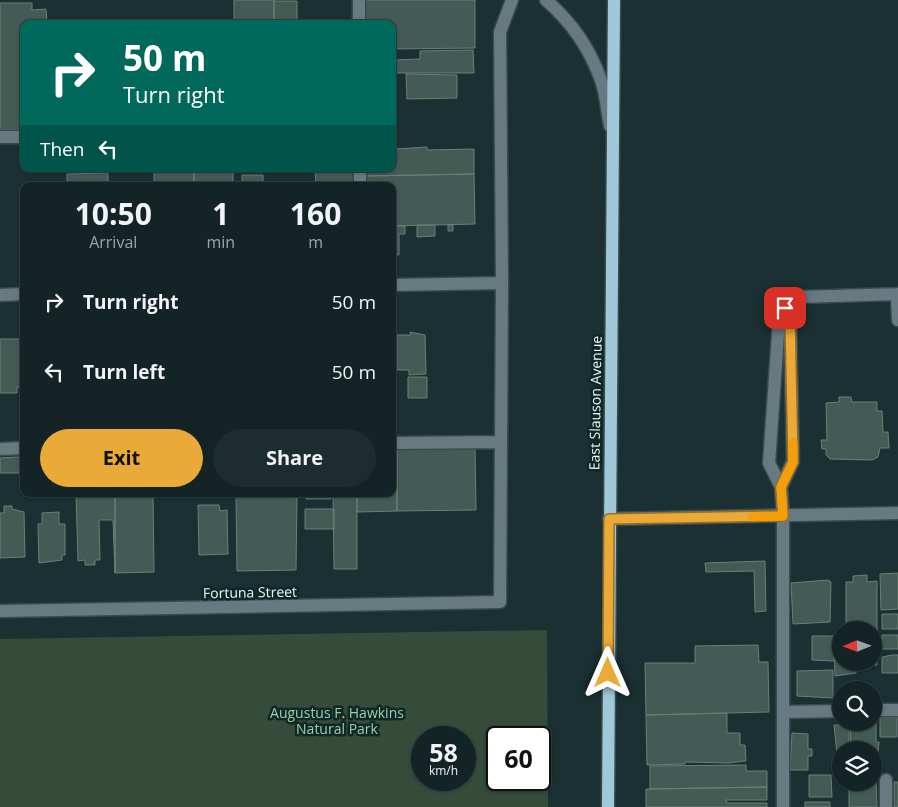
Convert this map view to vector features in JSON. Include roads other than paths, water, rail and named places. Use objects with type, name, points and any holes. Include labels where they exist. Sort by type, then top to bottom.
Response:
[{"type":"main road","name":"East Slauson Avenue","points":[[608,807],[614,0]]},
{"type":"street","points":[[359,0],[359,20]]},
{"type":"street","points":[[396,443],[501,442],[500,32],[512,0]]},
{"type":"street","points":[[546,0],[569,20],[590,55],[602,81],[613,142]]},
{"type":"street","points":[[0,137],[20,137]]},
{"type":"street","points":[[396,285],[502,283]]},
{"type":"street","points":[[0,295],[20,294]]},
{"type":"street","points":[[783,807],[783,516],[781,487],[769,462],[779,320],[788,301],[800,297],[898,294],[898,320]]},
{"type":"street","points":[[781,487],[793,462],[790,318],[785,308]]},
{"type":"street","name":"Fortuna Street","points":[[0,611],[500,602],[501,442]]},
{"type":"street","points":[[0,448],[20,448]]},
{"type":"street","points":[[609,519],[898,512]]},
{"type":"street","points":[[882,710],[898,710]]},
{"type":"street","points":[[782,712],[832,711]]},
{"type":"street","points":[[886,780],[886,807]]},
{"type":"park label","name":"Augustus F. Hawkins Natural Park","points":[[337,720]]}]
